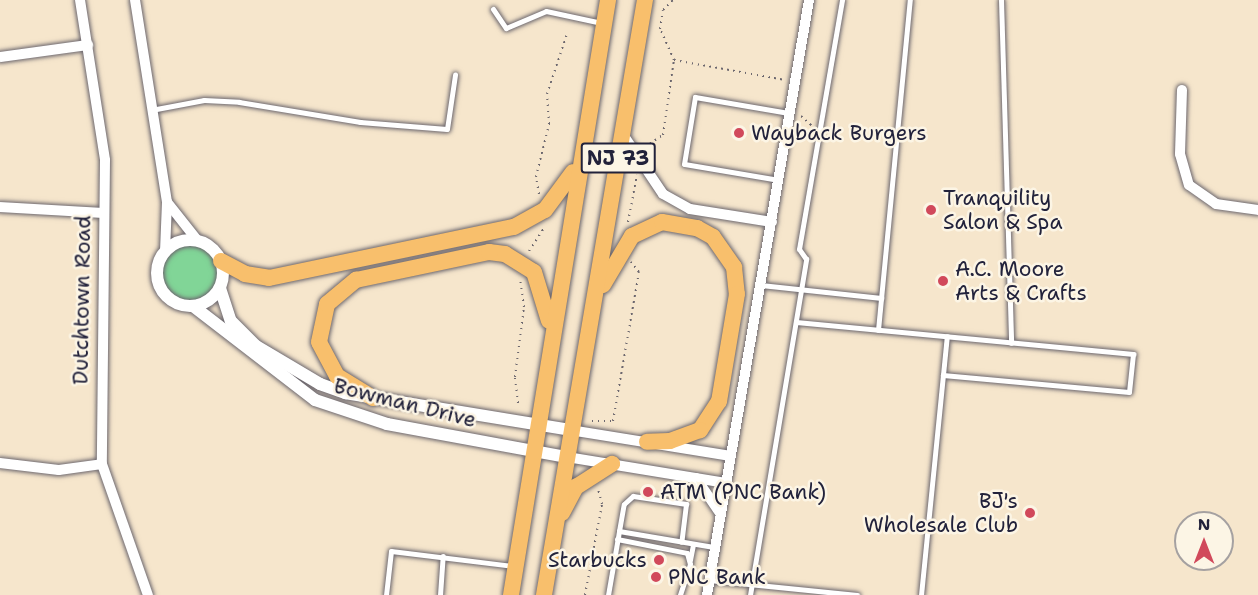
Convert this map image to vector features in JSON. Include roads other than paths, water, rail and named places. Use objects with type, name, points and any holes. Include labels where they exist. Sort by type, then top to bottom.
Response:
[{"type":"highway","name":"NJ 73","points":[[511,595],[583,137],[608,0]]},
{"type":"highway","name":"NJ 73","points":[[544,595],[570,430],[645,0]]},
{"type":"highway","points":[[221,261],[246,274],[269,278],[514,227],[537,217],[570,182],[583,137]]},
{"type":"highway","points":[[590,316],[620,250],[632,236],[662,222],[697,228],[713,237],[735,267],[737,294],[719,401],[700,430],[670,441],[647,442]]},
{"type":"highway","points":[[374,398],[337,376],[322,354],[319,329],[335,294],[356,280],[489,252],[519,260],[542,286],[549,319],[547,371]]},
{"type":"highway","points":[[556,524],[576,487],[612,464]]},
{"type":"street","name":"Dutchtown Road","points":[[80,0],[104,135],[102,464],[148,595]]},
{"type":"street","points":[[135,0],[150,110],[167,202],[165,251],[158,266],[161,288],[176,303],[193,306],[220,288],[221,261],[212,248],[197,240],[167,202]]},
{"type":"street","points":[[707,595],[779,180],[794,113],[795,81],[809,0]]},
{"type":"street","points":[[0,57],[88,45]]},
{"type":"street","points":[[1182,90],[1180,154],[1189,185],[1216,204],[1258,210]]},
{"type":"street","points":[[622,134],[663,194],[690,209],[772,222]]},
{"type":"street","points":[[0,207],[104,213]]},
{"type":"street","points":[[165,251],[180,241],[197,240]]},
{"type":"street","name":"Bowman Drive","points":[[220,288],[231,321],[256,346],[320,384],[374,398],[570,430]]},
{"type":"street","name":"Bowman Drive","points":[[193,306],[315,400],[387,423],[567,457]]},
{"type":"street","points":[[570,430],[731,456]]},
{"type":"street","points":[[567,457],[726,483]]},
{"type":"street","points":[[0,463],[59,470],[102,464]]},
{"type":"street","points":[[696,478],[720,513]]},
{"type":"lane","points":[[750,595],[806,259],[799,249],[823,128],[842,0]]},
{"type":"lane","points":[[878,330],[910,0]]},
{"type":"lane","points":[[1001,0],[1011,343]]},
{"type":"lane","points":[[493,9],[506,28],[546,12],[604,24]]},
{"type":"lane","points":[[150,110],[204,100],[239,102],[360,122],[447,129],[455,75]]},
{"type":"lane","points":[[779,180],[684,164],[695,97],[794,113]]},
{"type":"lane","points":[[761,285],[881,298]]},
{"type":"lane","points":[[796,322],[1133,354],[1129,392],[943,375]]},
{"type":"lane","points":[[921,595],[947,336]]},
{"type":"lane","points":[[608,595],[624,504],[633,496],[686,504],[681,542]]},
{"type":"lane","points":[[619,531],[714,547]]},
{"type":"lane","points":[[617,539],[682,550],[690,562]]},
{"type":"lane","points":[[680,595],[693,544]]},
{"type":"lane","points":[[386,595],[391,551],[515,566]]},
{"type":"lane","points":[[440,595],[443,556]]},
{"type":"lane","points":[[709,580],[857,595]]},
{"type":"place","name":"Wayback Burgers","points":[[739,133]]},
{"type":"place","name":"Tranquility Salon & Spa","points":[[931,210]]},
{"type":"place","name":"A.C. Moore Arts & Crafts","points":[[943,281]]},
{"type":"place","name":"ATM (PNC Bank)","points":[[648,492]]},
{"type":"place","name":"BJ's Wholesale Club","points":[[1030,513]]},
{"type":"place","name":"Starbucks","points":[[659,560]]},
{"type":"place","name":"PNC Bank","points":[[656,577]]}]
